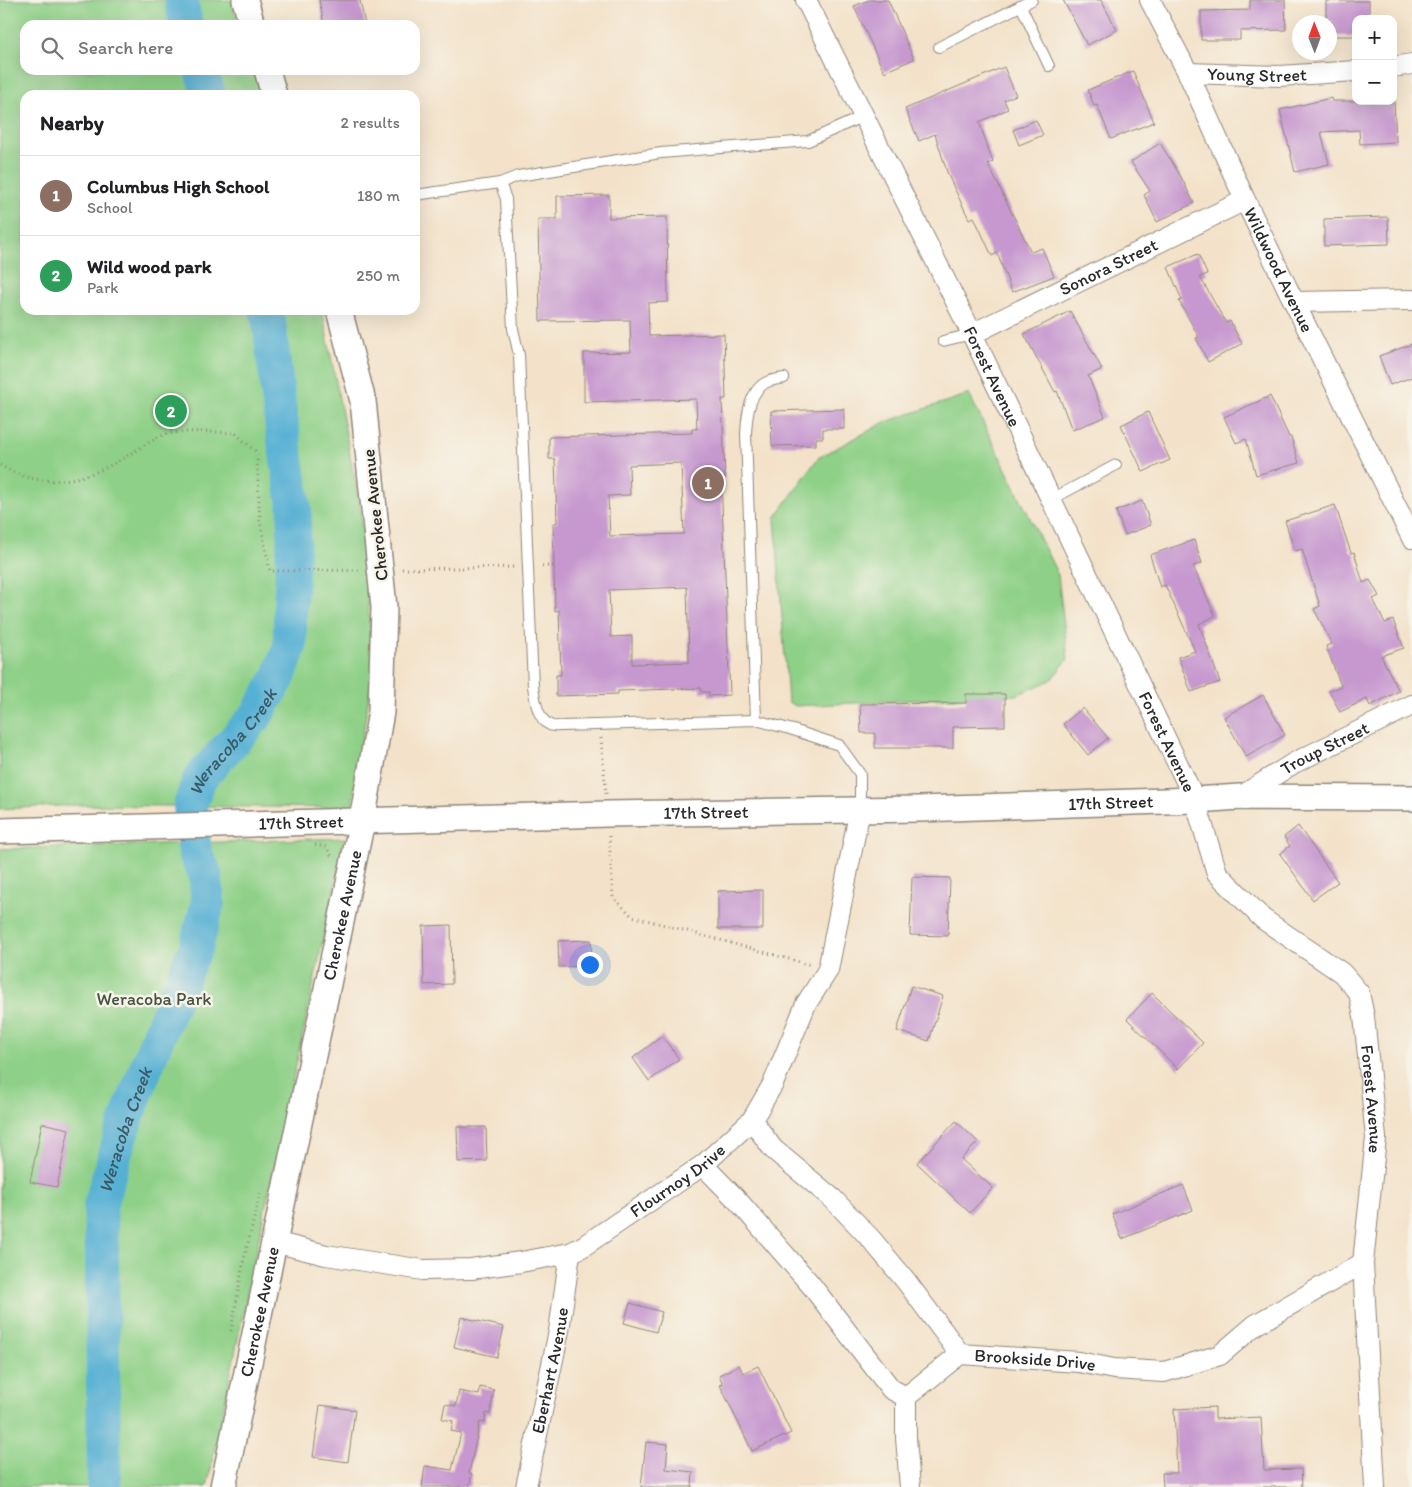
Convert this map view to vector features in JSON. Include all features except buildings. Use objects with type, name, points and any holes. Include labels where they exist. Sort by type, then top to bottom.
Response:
[{"type":"street","points":[[245,0],[251,20]]},
{"type":"street","name":"Forest Avenue","points":[[806,0],[972,334],[1195,800],[1217,873],[1263,919],[1342,973],[1359,993],[1364,1016],[1376,1138],[1363,1263],[1375,1487]]},
{"type":"street","name":"Wildwood Avenue","points":[[1150,0],[1188,73],[1245,200],[1294,302],[1412,538]]},
{"type":"street","points":[[1397,66],[1412,64]]},
{"type":"street","name":"Young Street","points":[[1188,73],[1279,76],[1352,71]]},
{"type":"street","points":[[268,75],[272,90]]},
{"type":"street","name":"Sonora Street","points":[[972,334],[1245,200]]},
{"type":"street","points":[[1294,302],[1412,300]]},
{"type":"street","name":"Cherokee Avenue","points":[[223,1487],[362,821],[381,712],[384,606],[363,401],[340,315]]},
{"type":"street","name":"Troup Street","points":[[1240,797],[1294,763],[1412,705]]},
{"type":"street","name":"17th Street","points":[[0,832],[608,814],[929,809],[1240,797],[1412,798]]},
{"type":"street","name":"Flournoy Drive","points":[[274,1242],[326,1255],[423,1270],[471,1269],[570,1253],[582,1247],[703,1165],[752,1120],[772,1084],[806,1004],[828,970],[860,809]]},
{"type":"street","name":"Brookside Drive","points":[[752,1120],[773,1149],[833,1199],[871,1239],[906,1281],[960,1354],[1079,1362],[1114,1369],[1164,1372],[1220,1355],[1255,1325],[1363,1263]]},
{"type":"street","points":[[703,1165],[739,1202],[811,1285],[891,1389],[906,1397]]},
{"type":"street","name":"Eberhart Avenue","points":[[526,1487],[559,1331],[570,1253]]},
{"type":"street","points":[[906,1397],[960,1354]]},
{"type":"street","points":[[906,1397],[906,1438],[910,1487]]},
{"type":"lane","points":[[939,47],[1032,0]]},
{"type":"lane","points":[[1021,6],[1049,66]]},
{"type":"lane","points":[[420,194],[500,183],[518,176],[661,153],[808,141],[864,116]]},
{"type":"lane","points":[[500,183],[506,199],[513,329],[519,355],[533,686],[536,704],[541,717],[551,725],[756,720],[793,730],[839,744],[860,774],[860,809]]},
{"type":"lane","points":[[943,341],[972,334]]},
{"type":"lane","points":[[756,720],[746,433],[747,416],[754,394],[767,382],[784,378]]},
{"type":"lane","points":[[1052,499],[1116,465]]},
{"type":"path","points":[[0,465],[11,472],[33,479],[61,482],[83,478],[109,467],[164,434],[235,433],[255,452],[258,459],[260,521],[270,571],[305,571]]},
{"type":"path","points":[[544,566],[554,566]]},
{"type":"path","points":[[418,569],[495,567]]},
{"type":"path","points":[[600,725],[613,897],[632,916],[828,970]]},
{"type":"path","points":[[310,844],[326,847],[333,856],[333,865]]},
{"type":"path","points":[[231,1335],[244,1259],[263,1183]]},
{"type":"green space","points":[[0,0],[231,0],[237,20],[20,20],[20,75],[255,75],[260,90],[20,90],[20,315],[323,315],[361,512],[373,668],[352,808],[79,805],[0,809]]},
{"type":"green space","points":[[969,394],[1058,575],[1068,659],[1051,680],[1017,695],[796,706],[788,702],[775,518],[818,458],[885,422]]},
{"type":"green space","name":"Weracoba Park","points":[[345,838],[207,1487],[0,1487],[0,849]]},
{"type":"waterway","name":"Weracoba Creek","points":[[181,0],[185,20]]},
{"type":"waterway","name":"Weracoba Creek","points":[[203,75],[207,90]]},
{"type":"waterway","name":"Weracoba Creek","points":[[104,1487],[100,1206],[121,1134],[155,1044],[196,947],[208,902],[205,873],[195,853],[190,805],[200,778],[256,716],[279,677],[290,646],[295,511],[267,315]]},
{"type":"place","name":"Wild wood park","points":[[171,411]]},
{"type":"place","name":"Columbus High School","points":[[708,483]]}]
